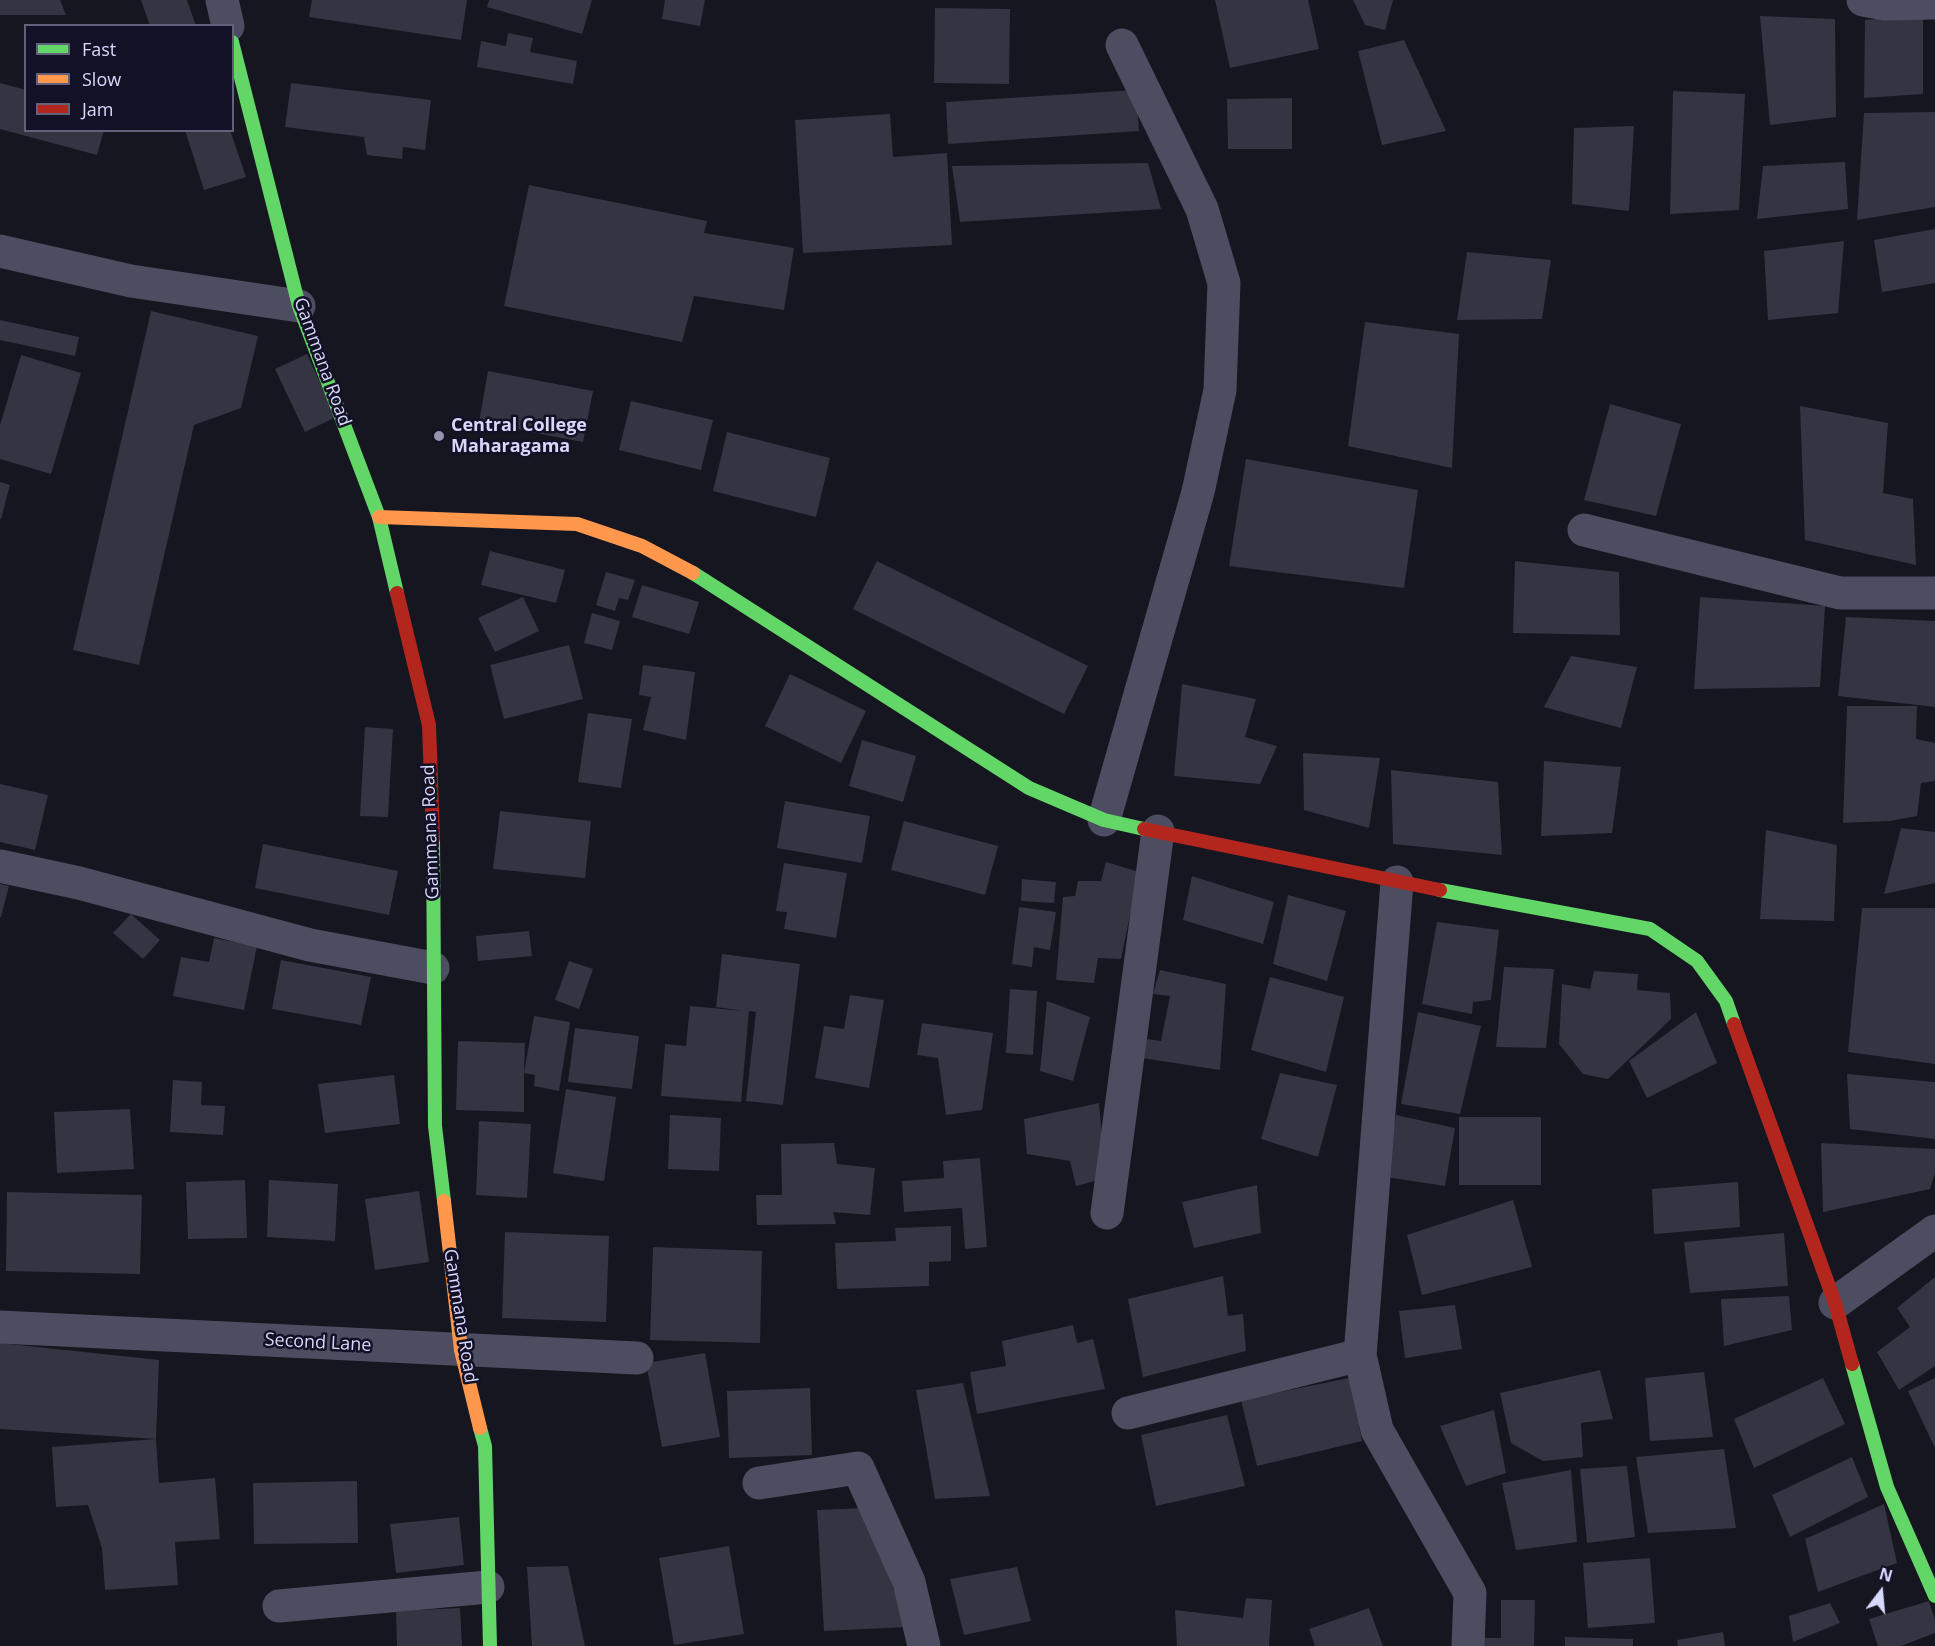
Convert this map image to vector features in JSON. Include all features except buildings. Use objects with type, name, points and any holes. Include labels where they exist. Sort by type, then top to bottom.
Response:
[{"type":"street","points":[[222,0],[228,24]]},
{"type":"street","points":[[1863,0],[1885,4],[1935,3]]},
{"type":"street","points":[[1104,820],[1198,492],[1220,390],[1224,283],[1202,209],[1122,45]]},
{"type":"street","name":"Gammana Road","points":[[234,50],[299,306],[379,517],[429,725],[433,832],[435,1126],[461,1350],[484,1446],[490,1646]]},
{"type":"street","points":[[0,251],[131,281],[299,306]]},
{"type":"street","points":[[379,517],[577,524],[642,546],[700,577],[1029,788],[1104,820],[1397,882],[1650,929],[1697,962],[1726,1001],[1835,1303],[1887,1487],[1935,1596]]},
{"type":"street","points":[[1584,530],[1840,593],[1935,593]]},
{"type":"street","points":[[1107,1213],[1158,831]]},
{"type":"street","points":[[0,866],[79,883],[310,945],[434,968]]},
{"type":"street","points":[[1397,882],[1360,1355],[1377,1430],[1470,1593],[1464,1639]]},
{"type":"street","points":[[1835,1303],[1935,1231]]},
{"type":"street","name":"Second Lane","points":[[0,1327],[637,1358]]},
{"type":"street","points":[[1128,1413],[1360,1355]]},
{"type":"street","points":[[759,1484],[858,1467],[909,1582],[924,1646]]},
{"type":"street","points":[[279,1606],[489,1587]]},
{"type":"traffic: fast","points":[[234,50],[299,306],[379,517],[397,593]]},
{"type":"traffic: fast","points":[[693,573],[1029,788],[1104,820],[1144,829]]},
{"type":"traffic: fast","points":[[433,839],[435,1126],[444,1201]]},
{"type":"traffic: fast","points":[[1440,890],[1650,929],[1697,961],[1726,1001],[1734,1024]]},
{"type":"traffic: fast","points":[[1852,1364],[1887,1487],[1935,1596]]},
{"type":"traffic: fast","points":[[480,1428],[485,1446],[490,1646]]},
{"type":"traffic: slow","points":[[379,517],[577,524],[642,546],[693,573]]},
{"type":"traffic: slow","points":[[444,1201],[461,1350],[480,1428]]},
{"type":"traffic: jam","points":[[397,593],[429,725],[433,839]]},
{"type":"traffic: jam","points":[[1144,829],[1440,890]]},
{"type":"traffic: jam","points":[[1734,1024],[1835,1303],[1852,1364]]},
{"type":"place","name":"Central College Maharagama","points":[[439,436]]}]
